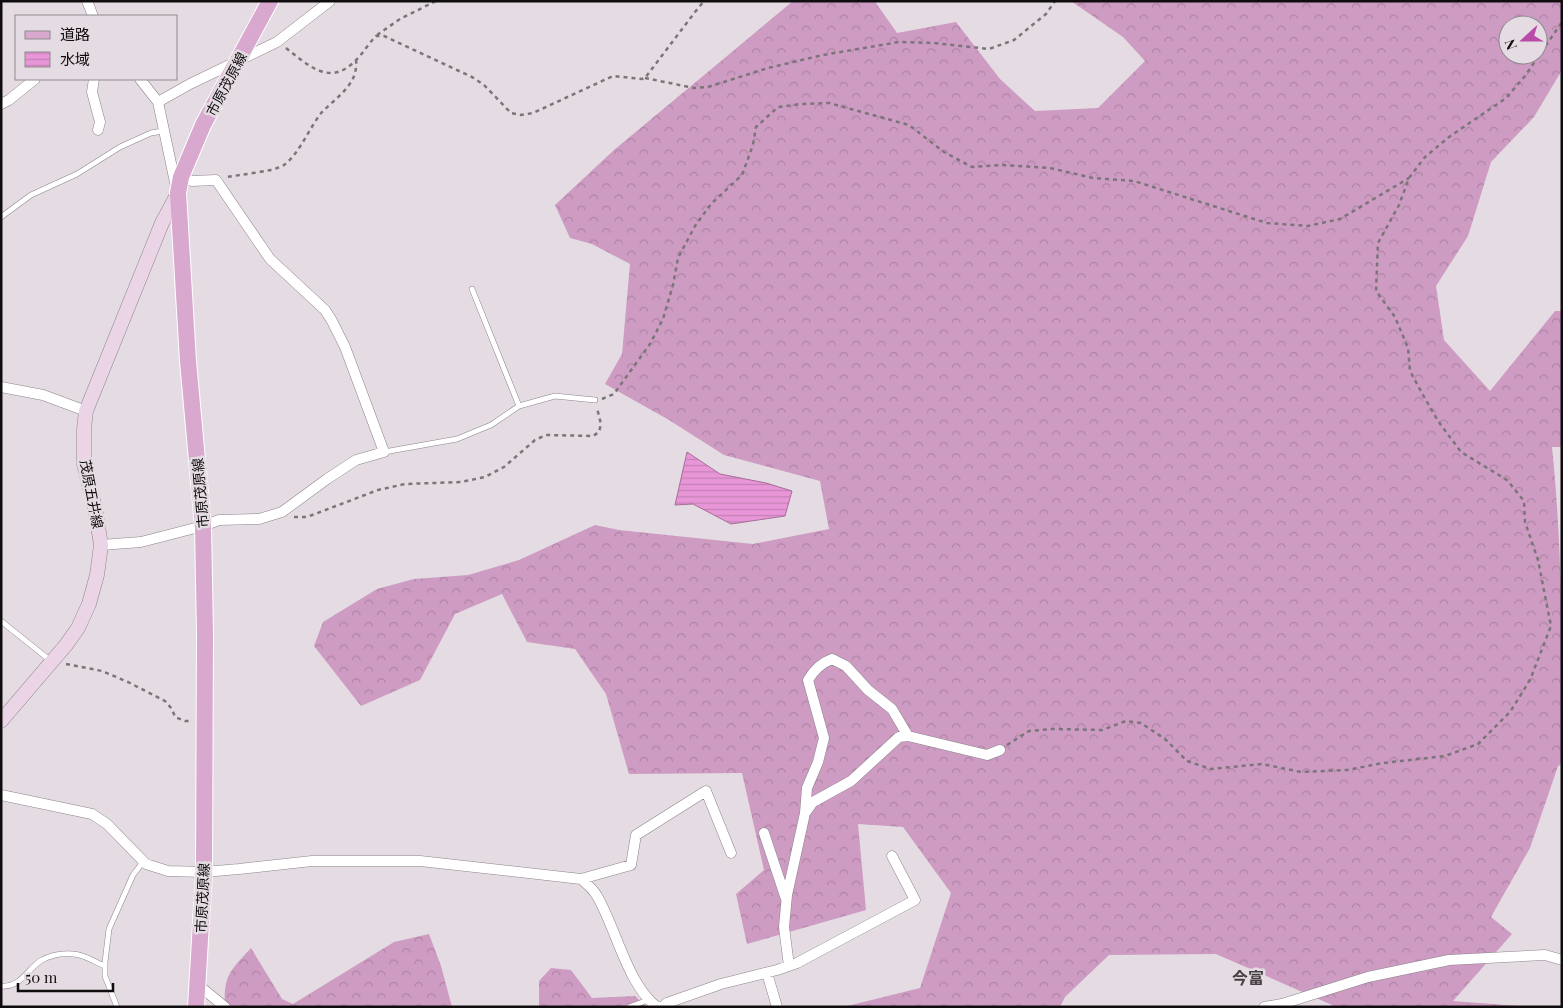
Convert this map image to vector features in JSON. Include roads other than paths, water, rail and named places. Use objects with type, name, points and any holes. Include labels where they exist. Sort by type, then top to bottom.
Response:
[{"type":"main road","name":"市原茂原線","points":[[196,1007],[204,872],[203,526],[188,361],[180,185],[203,126],[270,1]]},
{"type":"main road","name":"茂原五井線","points":[[1,721],[52,662],[78,628],[89,604],[97,574],[101,545],[95,508],[84,464],[86,411],[180,185]]},
{"type":"street","points":[[87,1],[93,15]]},
{"type":"street","points":[[158,102],[190,84],[277,42],[330,1]]},
{"type":"street","points":[[1,104],[10,100],[34,80]]},
{"type":"street","points":[[94,80],[92,92],[100,122],[98,130]]},
{"type":"street","points":[[101,545],[141,542],[219,520],[259,519],[282,512],[356,460],[384,452],[345,347],[325,310],[270,259],[216,180],[192,181],[180,185],[163,131],[158,102],[141,80]]},
{"type":"street","points":[[1,387],[43,395],[86,411]]},
{"type":"street","points":[[789,966],[784,927],[787,900],[805,813],[807,788],[818,762],[824,738],[808,680],[813,671],[823,662],[832,658],[846,666],[868,690],[892,709],[908,736]]},
{"type":"street","points":[[805,813],[813,802],[851,781],[899,737],[908,736],[987,754],[1000,750]]},
{"type":"street","points":[[1,795],[92,814],[107,824],[146,864],[168,871],[204,872],[312,861],[420,861],[581,879],[631,865],[636,835],[706,791],[731,853]]},
{"type":"street","points":[[764,833],[787,900]]},
{"type":"street","points":[[662,1007],[667,1003],[721,984],[789,966],[915,900],[892,856]]},
{"type":"street","points":[[581,879],[596,894],[615,932],[627,964],[648,1000],[657,1007]]},
{"type":"street","points":[[1264,1007],[1282,1004],[1368,977],[1448,960],[1545,955],[1562,960]]},
{"type":"street","points":[[767,973],[777,1007]]},
{"type":"street","points":[[197,984],[225,1007]]},
{"type":"lane","points":[[1,218],[31,195],[77,174],[120,146],[151,133],[163,131]]},
{"type":"lane","points":[[472,289],[519,406]]},
{"type":"lane","points":[[384,452],[457,439],[491,424],[519,406],[555,396],[595,400]]},
{"type":"lane","points":[[1,621],[52,662]]},
{"type":"lane","points":[[117,1007],[105,976],[109,929],[133,875],[144,862]]},
{"type":"lane","points":[[1,986],[17,982],[42,960],[60,954],[74,954],[105,966]]},
{"type":"lane","points":[[629,1007],[648,1000]]},
{"type":"water","points":[[687,452],[720,474],[766,483],[792,491],[785,516],[731,524],[693,504],[675,505]]},
{"type":"district","name":"今富","points":[[1248,977]]}]
